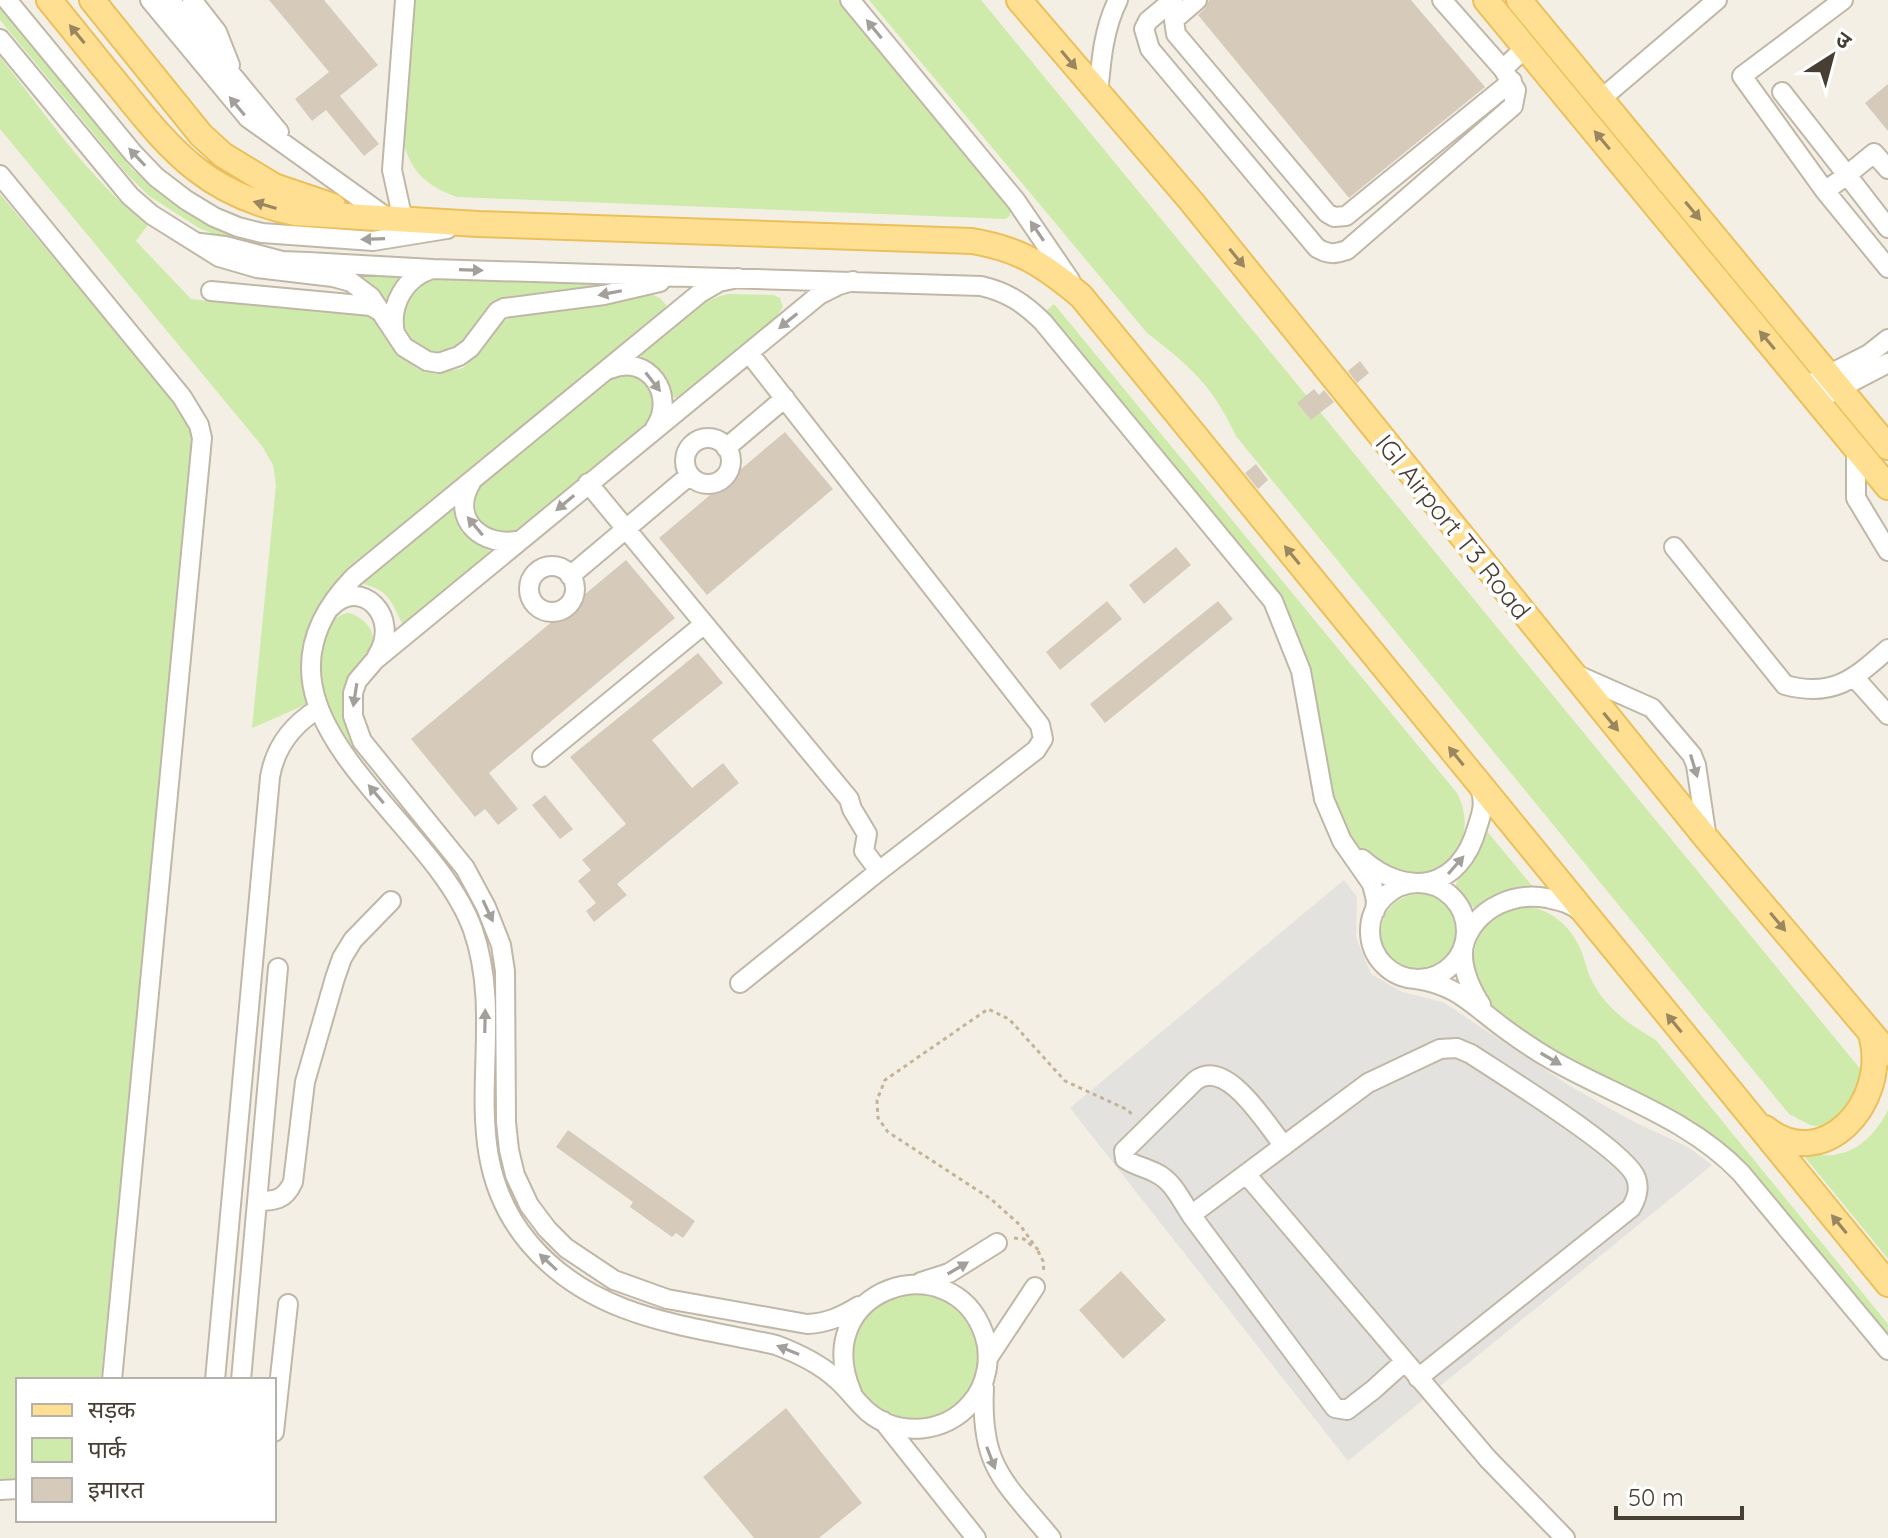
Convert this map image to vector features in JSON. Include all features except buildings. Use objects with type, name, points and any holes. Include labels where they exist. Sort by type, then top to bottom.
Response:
[{"type":"main road","points":[[49,0],[155,131],[185,162],[242,198],[267,207],[295,213],[478,224],[972,241],[1025,255],[1050,270],[1081,296],[1888,1284]]},
{"type":"main road","points":[[92,0],[201,135],[246,172],[274,186],[387,218]]},
{"type":"main road","name":"IGI Airport T3 Road","points":[[1019,0],[1191,201],[1707,839],[1888,1053]]},
{"type":"main road","points":[[1486,0],[1888,487]]},
{"type":"main road","points":[[1519,0],[1886,443]]},
{"type":"main road","points":[[1752,1118],[1772,1134],[1796,1142],[1821,1142],[1844,1134],[1864,1118],[1876,1097],[1881,1072],[1877,1047],[1866,1025]]},
{"type":"street","points":[[7,0],[133,153],[166,185],[214,217],[262,233],[373,241],[478,224]]},
{"type":"street","points":[[150,0],[248,118],[387,218],[404,1]]},
{"type":"street","points":[[170,0],[303,158]]},
{"type":"street","points":[[192,0],[217,32]]},
{"type":"street","points":[[206,0],[240,85]]},
{"type":"street","points":[[850,0],[1016,201],[1081,296]]},
{"type":"street","points":[[1098,95],[1104,39],[1118,0]]},
{"type":"street","points":[[1173,0],[1148,21],[1144,29],[1150,49],[1317,248],[1326,254],[1347,250],[1513,106],[1517,95],[1508,75],[1442,0]]},
{"type":"street","points":[[1197,0],[1174,20],[1176,34],[1327,213],[1334,217],[1346,216],[1508,75],[1525,48]]},
{"type":"street","points":[[1601,99],[1717,0]]},
{"type":"street","points":[[1843,0],[1742,76],[1825,191],[1888,268]]},
{"type":"street","points":[[0,39],[130,196],[164,223],[219,257],[239,264],[282,273],[433,269],[853,281],[990,288],[1014,297],[1043,322],[1273,601],[1301,671],[1324,799],[1342,841],[1372,884],[1376,900],[1370,926],[1371,941],[1377,956],[1387,968],[1400,976],[1448,987],[1462,994],[1552,1060],[1690,1131],[1717,1149],[1741,1173],[1888,1350]]},
{"type":"street","points":[[1782,92],[1888,228]]},
{"type":"street","points":[[1825,191],[1874,153],[1888,169]]},
{"type":"street","points":[[0,175],[182,397],[199,425],[202,438],[112,1378]]},
{"type":"street","points":[[395,336],[393,315],[400,296],[414,277],[433,269]]},
{"type":"street","points":[[331,301],[333,270]]},
{"type":"street","points":[[333,270],[362,288],[404,347],[416,356],[439,363],[459,356],[470,348],[491,319],[504,308],[604,295],[686,276]]},
{"type":"street","points":[[738,278],[719,282],[700,293],[354,577],[331,602],[317,632],[312,666],[318,709],[342,754],[443,876],[472,930],[484,975],[486,1001],[483,1131],[498,1191],[529,1244],[573,1284],[628,1312],[776,1345],[794,1352],[823,1369],[852,1393],[867,1412],[908,1429],[932,1428],[954,1419],[972,1402],[984,1381]]},
{"type":"street","points":[[375,660],[819,295],[853,281]]},
{"type":"street","points":[[211,291],[371,306],[383,314]]},
{"type":"street","points":[[1811,393],[1888,339]]},
{"type":"street","points":[[740,983],[1036,750],[1043,739],[1043,732],[749,353]]},
{"type":"street","points":[[1833,380],[1888,363]]},
{"type":"street","points":[[607,370],[619,365],[638,367],[659,386],[664,397],[664,409],[654,430]]},
{"type":"street","points":[[726,448],[785,398]]},
{"type":"street","points":[[710,438],[726,448],[731,466],[723,479],[709,484],[690,475],[686,468],[686,454],[695,442],[710,438]]},
{"type":"street","points":[[1856,448],[1856,498],[1888,551]]},
{"type":"street","points":[[570,576],[690,475]]},
{"type":"street","points":[[474,479],[465,498],[466,516],[471,525],[488,540],[499,543],[521,540]]},
{"type":"street","points":[[588,483],[849,799],[867,834],[864,851],[879,871]]},
{"type":"street","points":[[1674,547],[1785,685],[1805,690],[1821,689],[1855,678],[1888,649]]},
{"type":"street","points":[[323,615],[345,597],[358,597],[379,609],[385,620],[387,633],[384,645],[357,681],[353,693],[353,716],[362,741],[465,868],[501,945],[505,971],[509,1150],[519,1185],[547,1229],[591,1267],[628,1286],[667,1299],[807,1324],[840,1318],[891,1288],[949,1273],[997,1243]]},
{"type":"street","points":[[542,757],[703,625]]},
{"type":"street","points":[[1571,672],[1652,708],[1692,755],[1707,839]]},
{"type":"street","points":[[1855,678],[1888,715]]},
{"type":"street","points":[[215,1378],[270,777],[279,748],[305,718],[318,709]]},
{"type":"street","points":[[1375,911],[1393,890],[1438,881],[1446,876],[1471,845],[1484,805],[1477,782]]},
{"type":"street","points":[[1342,841],[1381,874],[1436,887],[1450,896],[1466,924],[1464,953],[1467,978],[1473,994],[1487,1014]]},
{"type":"street","points":[[1416,979],[1442,973],[1461,954],[1465,941],[1480,919],[1491,909],[1518,896],[1563,901],[1587,917]]},
{"type":"street","points":[[257,1201],[276,1201],[289,1191],[293,1182],[305,1082],[339,968],[353,940],[391,901]]},
{"type":"street","points":[[241,1378],[278,968]]},
{"type":"street","points":[[1191,1215],[1368,1083],[1440,1049],[1457,1048],[1471,1054],[1606,1145],[1631,1168],[1636,1177],[1637,1197],[1623,1216],[1418,1378]]},
{"type":"street","points":[[1284,1146],[1235,1086],[1208,1074],[1195,1081],[1124,1151],[1125,1159],[1166,1179],[1335,1408],[1347,1410],[1404,1362]]},
{"type":"street","points":[[1246,1174],[1488,1459],[1565,1538]]},
{"type":"street","points":[[227,1240],[254,1243]]},
{"type":"street","points":[[914,1284],[937,1288],[958,1298],[974,1315],[985,1336],[988,1358],[982,1414],[989,1456],[998,1475],[1051,1538]]},
{"type":"street","points":[[988,1358],[1035,1287]]},
{"type":"street","points":[[852,1393],[843,1365],[844,1340],[854,1317],[871,1299]]},
{"type":"street","points":[[276,1414],[288,1304]]},
{"type":"street","points":[[883,1421],[976,1538]]},
{"type":"path","points":[[1035,1287],[1044,1276],[1043,1261],[1020,1225],[991,1199],[888,1132],[878,1118],[877,1100],[885,1080],[988,1009],[1009,1019],[1065,1081],[1128,1110],[1145,1129]]},
{"type":"path","points":[[997,1243],[1007,1238],[1024,1239],[1038,1250]]},
{"type":"green space","points":[[415,0],[841,0],[1010,206],[1010,216],[1005,219],[457,197],[435,187],[419,174],[404,145],[402,133]]},
{"type":"green space","points":[[869,0],[981,0],[1862,1071],[1865,1089],[1828,1128],[1810,1125],[1789,1114],[1236,436],[1209,390],[1188,367],[1147,333]]},
{"type":"green space","points":[[0,6],[132,169],[203,223],[236,237],[234,243],[199,228],[149,196],[126,173],[0,20]]},
{"type":"green space","points":[[0,57],[87,167],[148,225],[136,241],[191,299],[371,316],[401,357],[418,369],[436,374],[463,368],[483,349],[500,324],[509,318],[653,295],[666,305],[662,313],[335,582],[324,596],[304,639],[302,670],[307,704],[252,728],[276,485],[273,465],[262,446],[0,129]]},
{"type":"green space","points":[[0,194],[178,406],[191,434],[193,453],[101,1378],[16,1378],[16,1478],[0,1479]]},
{"type":"green space","points":[[362,273],[403,275],[405,278],[387,308],[361,278]]},
{"type":"green space","points":[[433,277],[603,283],[603,286],[601,289],[492,306],[460,345],[437,353],[413,343],[403,330],[401,321],[409,291]]},
{"type":"green space","points":[[728,294],[774,295],[780,298],[783,307],[776,317],[680,398],[674,398],[657,370],[641,359],[641,353],[693,310]]},
{"type":"green space","points":[[1054,304],[1457,793],[1465,827],[1454,855],[1443,865],[1413,874],[1394,871],[1366,855],[1345,828],[1335,809],[1289,620],[1045,312]]},
{"type":"green space","points":[[621,373],[642,380],[652,390],[654,405],[648,425],[519,531],[498,535],[483,524],[473,506],[482,481],[612,376]]},
{"type":"green space","points":[[453,507],[467,535],[490,551],[489,554],[403,625],[385,595],[364,584],[364,581]]},
{"type":"green space","points":[[348,613],[364,622],[373,637],[371,650],[354,672],[347,694],[348,722],[357,748],[352,752],[329,714],[320,672],[320,656],[328,628],[336,618]]},
{"type":"green space","points":[[1486,830],[1533,887],[1503,891],[1475,908],[1463,901],[1455,888],[1479,852]]},
{"type":"green space","points":[[1419,894],[1433,897],[1446,905],[1454,918],[1457,932],[1454,946],[1446,959],[1433,967],[1419,970],[1405,967],[1392,959],[1384,946],[1381,932],[1384,918],[1392,905],[1405,897]]},
{"type":"green space","points":[[1518,906],[1547,912],[1569,930],[1580,948],[1593,983],[1605,1001],[1629,1023],[1656,1040],[1888,1324],[1888,1338],[1740,1157],[1694,1125],[1540,1044],[1498,1015],[1487,1002],[1473,971],[1473,958],[1477,939],[1489,921]]},
{"type":"green space","points":[[1888,1110],[1888,1259],[1800,1151],[1828,1155],[1852,1149],[1872,1134]]},
{"type":"green space","points":[[915,1294],[939,1299],[959,1313],[973,1333],[978,1357],[973,1381],[959,1401],[939,1415],[915,1420],[891,1415],[871,1401],[857,1381],[852,1357],[857,1333],[871,1313],[891,1299]]},
{"type":"shaded area","points":[[1344,880],[1357,897],[1356,937],[1371,974],[1402,992],[1443,1002],[1570,1086],[1634,1122],[1688,1147],[1712,1165],[1348,1461],[1070,1108]]}]
